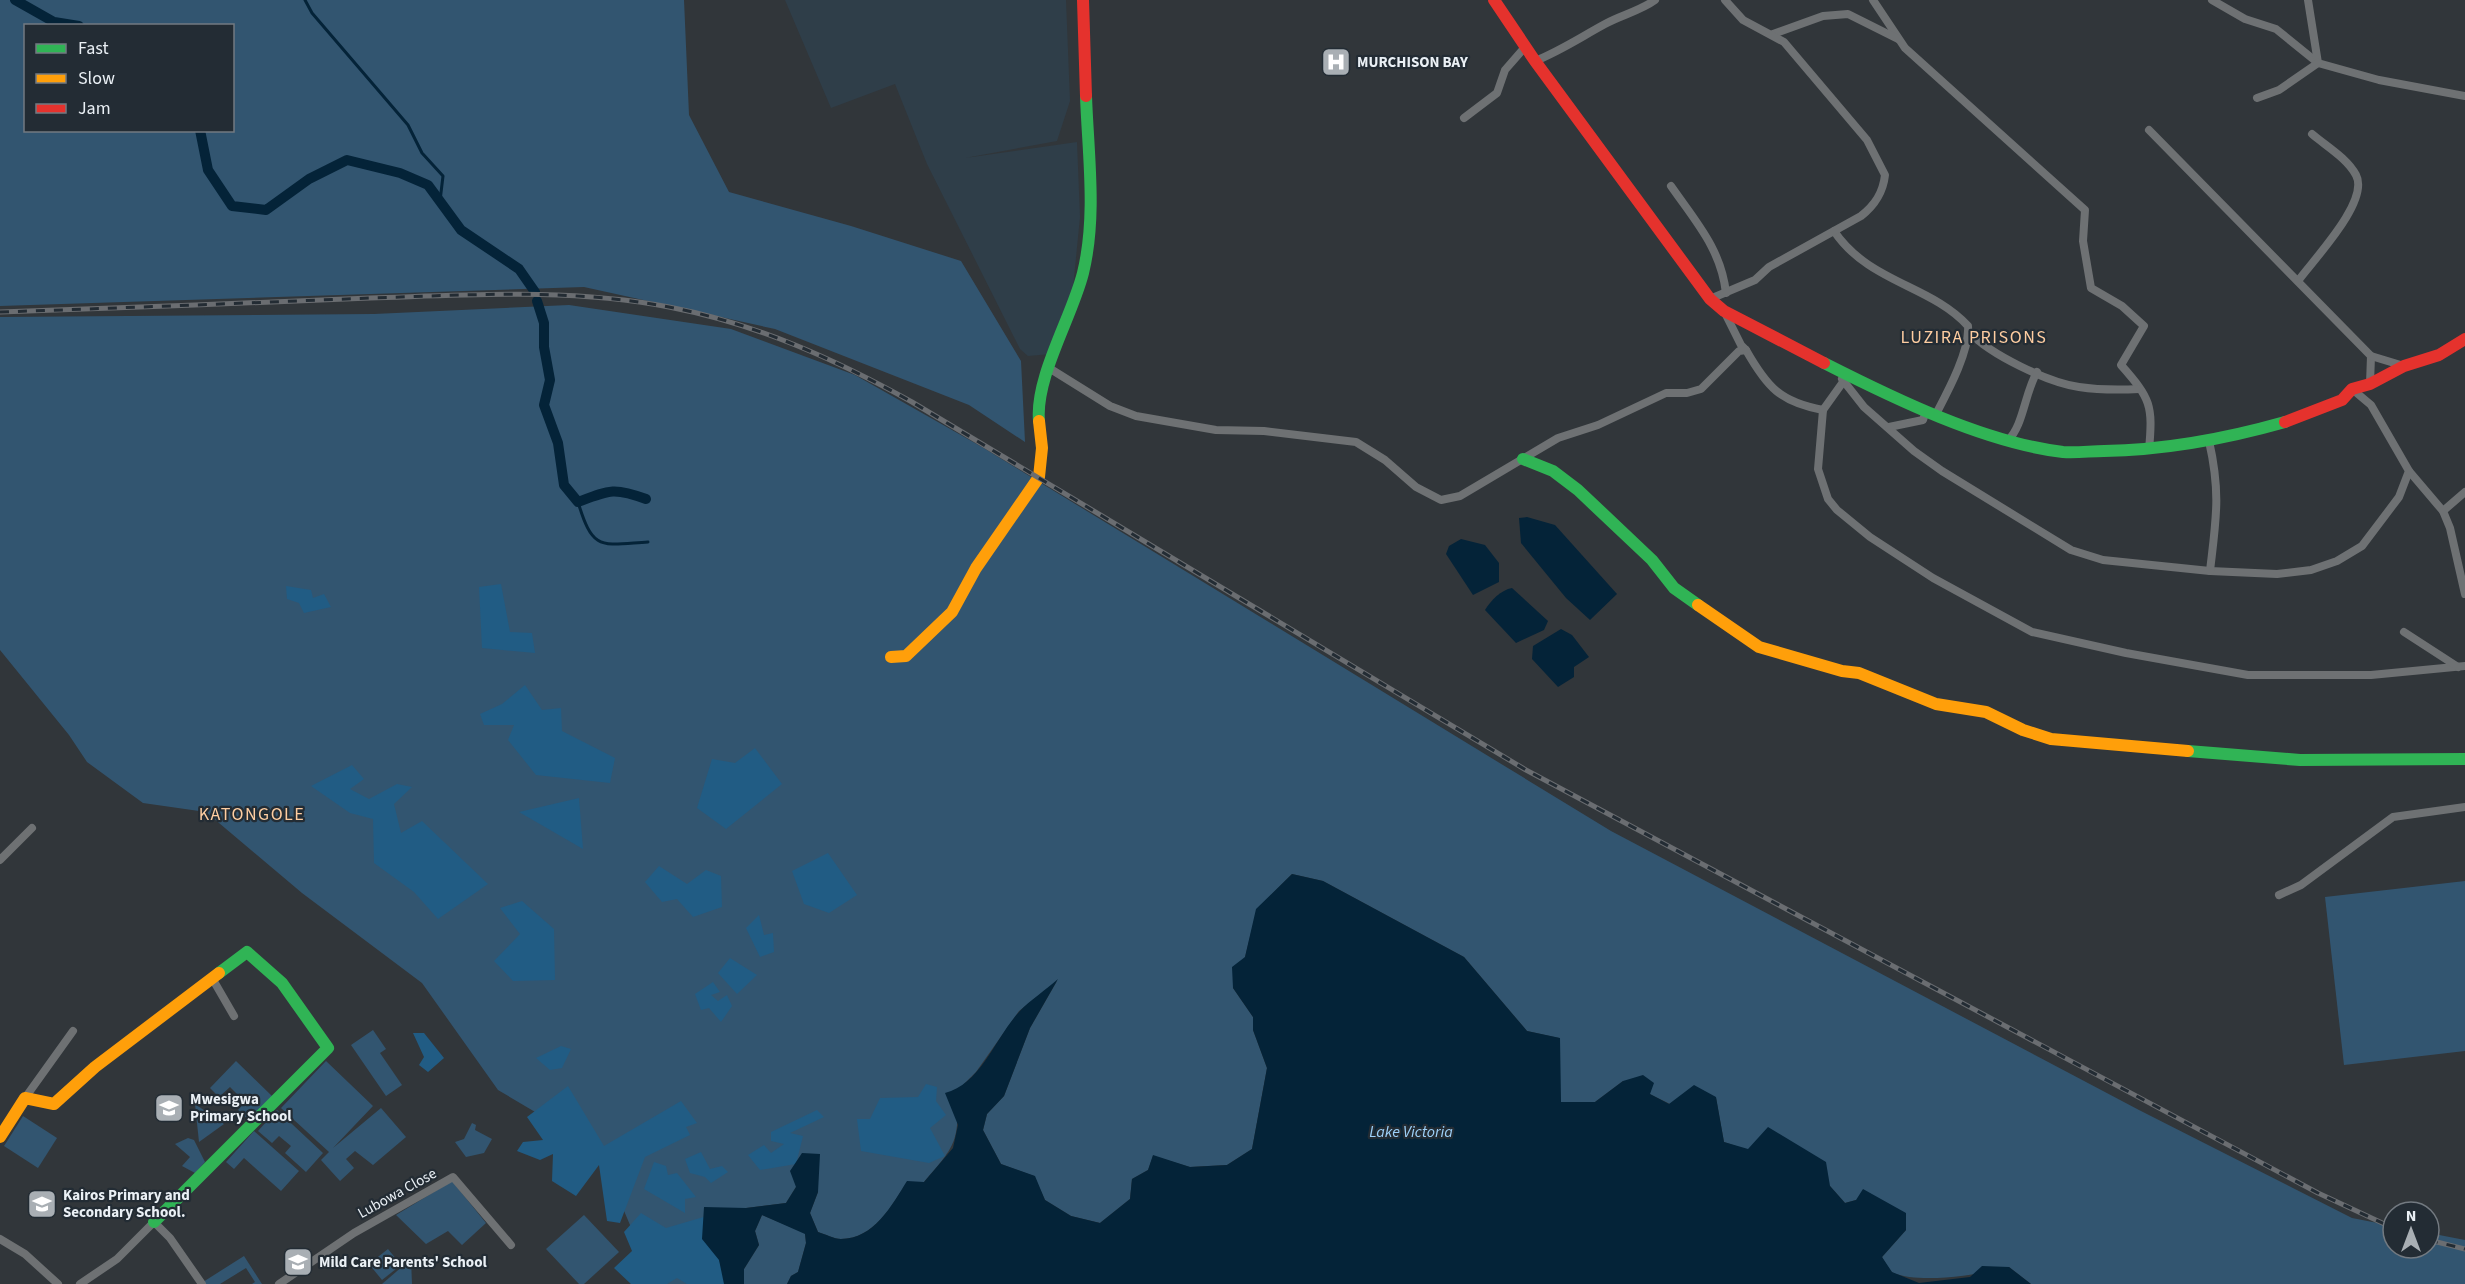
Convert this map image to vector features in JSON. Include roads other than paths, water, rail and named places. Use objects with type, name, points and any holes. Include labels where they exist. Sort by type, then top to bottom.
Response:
[{"type":"street","points":[[891,657],[906,656],[952,612],[976,568],[1039,477],[1042,448],[1038,409],[1049,368],[1083,274],[1091,228],[1083,0]]},
{"type":"street","points":[[1494,0],[1535,61],[1710,299],[1724,311],[1842,377],[1931,413],[2008,440],[2064,452],[2149,450],[2209,441],[2289,421],[2342,400],[2352,389],[2370,384],[2404,366],[2439,355],[2465,339]]},
{"type":"street","points":[[1535,61],[1561,51],[1605,24],[1643,8],[1655,0]]},
{"type":"street","points":[[1710,299],[1755,280],[1769,267],[1873,207],[1884,187],[1883,167],[1856,125],[1784,42],[1773,34],[1743,20],[1725,0]]},
{"type":"street","points":[[1873,0],[1898,39],[1952,91],[2085,210],[2083,241],[2091,288],[2122,306],[2144,326],[2121,365],[2149,400],[2149,450]]},
{"type":"street","points":[[2212,0],[2245,19],[2276,29],[2318,63],[2379,80],[2465,96]]},
{"type":"street","points":[[2308,0],[2318,63]]},
{"type":"street","points":[[1773,34],[1822,16],[1848,14],[1898,39]]},
{"type":"street","points":[[1464,118],[1497,93],[1505,69],[1525,47]]},
{"type":"street","points":[[2257,98],[2279,90],[2318,63]]},
{"type":"street","points":[[2149,130],[2371,356],[2404,366]]},
{"type":"street","points":[[2298,281],[2348,214],[2357,200],[2359,188],[2357,177],[2348,164],[2312,134]]},
{"type":"street","points":[[1671,186],[1715,249],[1723,270],[1726,293]]},
{"type":"street","points":[[1834,231],[1853,254],[1961,319],[1969,332],[1988,347],[2037,372],[2077,387],[2114,390],[2139,389]]},
{"type":"street","points":[[1724,311],[1741,345],[1772,389],[1799,405],[1822,410]]},
{"type":"street","points":[[1889,427],[1923,420],[1931,413],[1955,377],[1969,332]]},
{"type":"street","points":[[1963,347],[1988,347]]},
{"type":"street","points":[[1049,368],[1110,405],[1136,416],[1216,430],[1264,431],[1356,442],[1385,460],[1416,487],[1441,500],[1460,496],[1558,438],[1598,425],[1666,393],[1687,393],[1701,389],[1740,351],[1746,350]]},
{"type":"street","points":[[2370,384],[2371,356]]},
{"type":"street","points":[[2008,440],[2015,434],[2027,390],[2037,372]]},
{"type":"street","points":[[1842,377],[1822,410],[1818,469],[1823,490],[1837,510],[1870,537],[1933,578],[2032,632],[2126,653],[2248,675],[2360,675],[2461,667]]},
{"type":"street","points":[[1842,377],[1864,407],[1914,451],[1942,471],[2071,550],[2103,560],[2210,571],[2277,573],[2311,570],[2337,561],[2362,546],[2399,497],[2409,471]]},
{"type":"street","points":[[2352,389],[2371,405],[2409,471],[2443,511],[2450,528],[2465,594]]},
{"type":"street","points":[[2209,441],[2217,477],[2219,504],[2210,571]]},
{"type":"street","points":[[1523,459],[1553,471],[1578,489],[1652,560],[1674,588],[1759,646],[1842,671],[1859,673],[1936,704],[1986,712],[2023,730],[2052,739],[2085,743],[2301,760],[2465,759]]},
{"type":"street","points":[[2443,511],[2465,492]]},
{"type":"street","points":[[2404,632],[2461,667]]},
{"type":"street","points":[[2279,895],[2301,885],[2393,817],[2465,807]]},
{"type":"street","points":[[0,860],[32,828]]},
{"type":"street","points":[[25,1098],[54,1104],[95,1067],[247,952],[282,983],[328,1048],[117,1259],[80,1284]]},
{"type":"street","points":[[212,978],[234,1016]]},
{"type":"street","points":[[0,1137],[73,1031]]},
{"type":"street","name":"Lubowa Close","points":[[279,1284],[354,1233],[453,1177],[511,1245]]},
{"type":"street","points":[[154,1222],[170,1238],[202,1284]]},
{"type":"street","points":[[0,1239],[25,1254],[58,1284]]},
{"type":"water","points":[[1527,517],[1555,525],[1617,594],[1590,620],[1566,598],[1521,543],[1519,518]]},
{"type":"water","points":[[1461,539],[1485,545],[1499,563],[1499,582],[1473,595],[1446,554],[1449,546]]},
{"type":"water","points":[[1512,588],[1548,621],[1544,630],[1516,643],[1485,610],[1497,596]]},
{"type":"water","points":[[1561,629],[1572,635],[1589,657],[1574,667],[1574,677],[1558,687],[1532,659],[1533,646]]},
{"type":"water","name":"Lake Victoria","points":[[1292,874],[1323,881],[1464,957],[1527,1031],[1560,1038],[1561,1102],[1595,1102],[1623,1081],[1643,1075],[1654,1083],[1650,1094],[1669,1104],[1694,1085],[1716,1097],[1724,1142],[1748,1149],[1768,1127],[1826,1162],[1830,1186],[1845,1203],[1856,1200],[1863,1189],[1906,1213],[1906,1230],[1882,1257],[1892,1272],[1919,1283],[1970,1277],[1982,1266],[2009,1267],[2031,1284],[787,1284],[791,1276],[798,1272],[806,1243],[805,1234],[762,1215],[755,1231],[759,1245],[744,1269],[744,1284],[724,1284],[719,1260],[702,1239],[704,1207],[746,1208],[786,1203],[796,1187],[790,1171],[802,1153],[820,1154],[818,1192],[810,1213],[818,1232],[841,1239],[863,1233],[881,1219],[907,1181],[924,1182],[953,1148],[958,1125],[945,1093],[958,1088],[978,1070],[1019,1012],[1058,979],[1030,1028],[1004,1096],[987,1114],[983,1130],[1001,1164],[1035,1176],[1045,1200],[1071,1216],[1100,1223],[1130,1199],[1132,1179],[1148,1170],[1153,1155],[1190,1167],[1227,1165],[1252,1149],[1267,1068],[1253,1030],[1253,1017],[1233,988],[1232,967],[1245,957],[1256,909]]},
{"type":"waterway","points":[[15,0],[54,22],[66,24]]},
{"type":"waterway","points":[[305,0],[312,13],[408,125],[422,153],[443,176],[440,201]]},
{"type":"waterway","points":[[200,132],[208,170],[232,206],[266,210],[309,179],[347,160],[400,173],[428,185],[461,230],[519,269],[535,292]]},
{"type":"waterway","points":[[537,301],[544,323],[544,347],[550,380],[544,405],[558,443],[564,485],[578,502],[612,492],[626,493],[646,499]]},
{"type":"waterway","points":[[578,502],[589,530],[601,542],[609,544],[648,542]]},
{"type":"railway","points":[[0,312],[445,295],[557,295],[595,297],[669,307],[702,314],[764,333],[854,371],[912,402],[1526,770],[2318,1193],[2381,1222]]},
{"type":"railway","points":[[2441,1243],[2465,1249]]},
{"type":"place","name":"MURCHISON BAY","points":[[1336,62]]},
{"type":"place","name":"Mwesigwa Primary School","points":[[169,1108]]},
{"type":"place","name":"Kairos Primary and Secondary School.","points":[[42,1204]]},
{"type":"place","name":"Mild Care Parents' School","points":[[298,1262]]},
{"type":"district","name":"LUZIRA PRISONS","points":[[1974,337]]},
{"type":"district","name":"KATONGOLE","points":[[252,814]]}]
